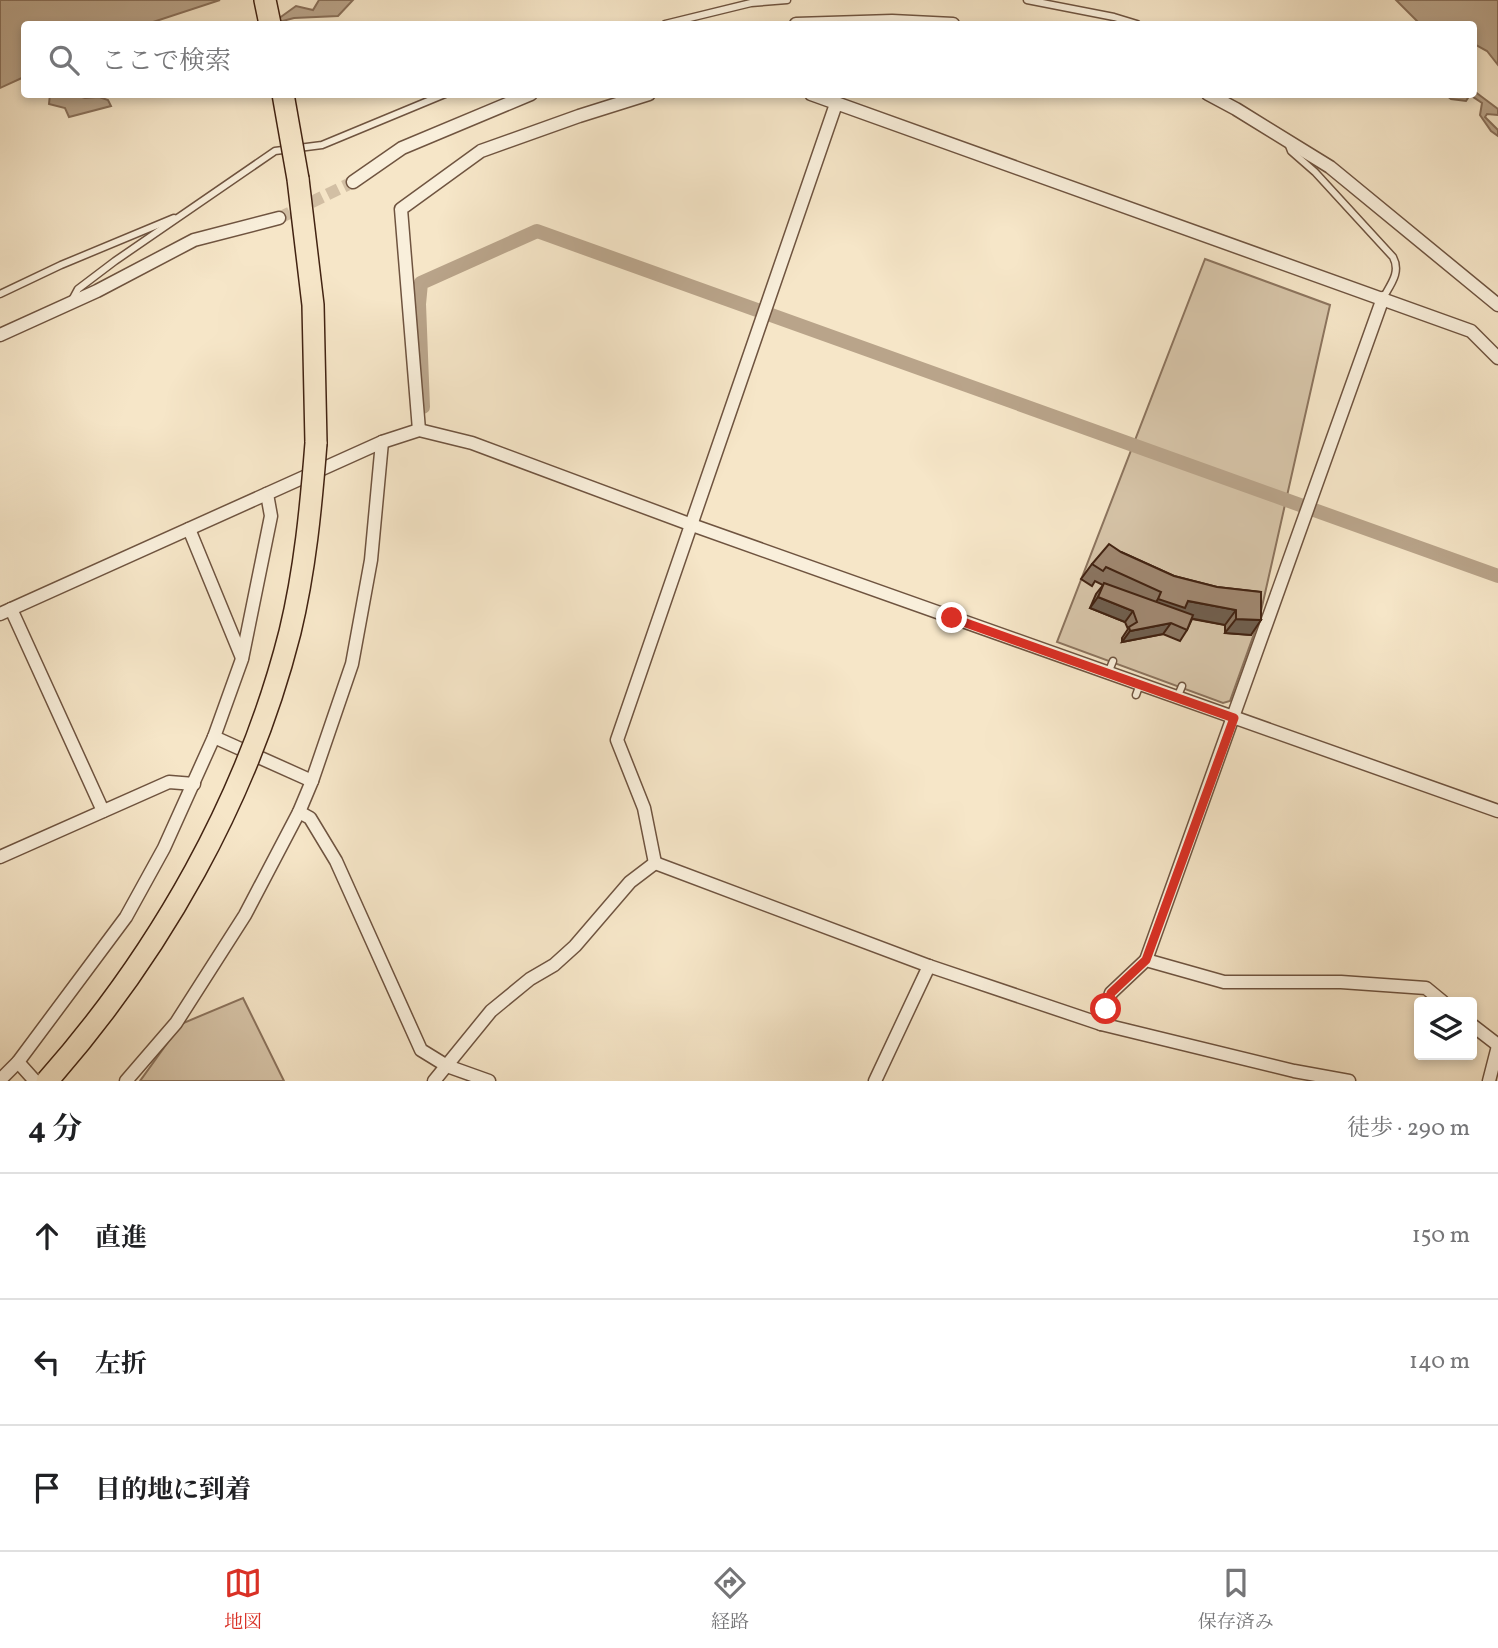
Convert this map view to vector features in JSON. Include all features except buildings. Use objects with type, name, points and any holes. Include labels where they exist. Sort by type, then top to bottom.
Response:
[{"type":"highway","points":[[265,0],[269,21]]},
{"type":"highway","points":[[47,1081],[93,1025],[170,914],[228,806],[253,747],[274,689],[290,630],[310,513],[316,443],[313,305],[299,178],[284,98]]},
{"type":"street","points":[[353,182],[402,148],[521,98]]},
{"type":"street","points":[[419,430],[401,209],[481,151],[636,98]]},
{"type":"street","points":[[821,98],[1471,331],[1498,358]]},
{"type":"street","points":[[1215,98],[1330,167],[1498,305]]},
{"type":"street","points":[[655,863],[644,808],[617,740],[836,104]]},
{"type":"street","points":[[0,335],[194,240],[279,218]]},
{"type":"street","points":[[1101,1024],[1111,993],[1146,960],[1383,298]]},
{"type":"street","points":[[103,811],[6,612],[382,442],[419,430],[472,443],[692,525],[1111,667],[1138,690],[1180,692],[1234,718],[1498,811]]},
{"type":"street","points":[[127,1081],[176,1023],[245,915],[299,812],[312,781],[352,664],[371,560],[382,442]]},
{"type":"street","points":[[0,1080],[18,1062],[75,989],[126,917],[164,848],[194,784],[242,659],[271,516],[267,494]]},
{"type":"street","points":[[189,529],[242,659]]},
{"type":"street","points":[[214,737],[312,781]]},
{"type":"street","points":[[0,857],[169,782],[194,784]]},
{"type":"street","points":[[299,812],[310,818],[336,861],[421,1050],[447,1066],[489,1081]]},
{"type":"street","points":[[655,863],[929,966],[1101,1024],[1294,1071],[1349,1081]]},
{"type":"street","points":[[434,1081],[491,1011],[530,979],[554,965],[630,882],[655,863]]},
{"type":"street","points":[[1146,960],[1224,982],[1341,982],[1426,988],[1437,997]]},
{"type":"street","points":[[875,1081],[929,966]]},
{"type":"street","points":[[1477,1029],[1498,1046],[1489,1081]]},
{"type":"street","points":[[18,1062],[35,1081]]},
{"type":"lane","points":[[677,21],[751,3],[787,0]]},
{"type":"lane","points":[[1027,0],[1126,21]]},
{"type":"lane","points":[[70,303],[78,289],[115,261],[275,151],[322,145],[435,98]]},
{"type":"lane","points":[[1287,141],[1291,151],[1396,263],[1396,273],[1383,298]]},
{"type":"lane","points":[[0,294],[61,265],[189,212]]},
{"type":"shaded area","points":[[0,0],[220,0],[156,21],[21,21],[21,78],[0,88]]},
{"type":"shaded area","points":[[319,0],[353,0],[338,16],[275,21],[296,6],[313,10]]},
{"type":"shaded area","points":[[1396,0],[1498,0],[1498,65],[1487,51],[1477,46],[1477,21],[1417,21]]},
{"type":"shaded area","points":[[1477,93],[1498,109],[1498,115],[1487,114],[1485,117],[1498,130],[1498,136],[1480,115],[1482,103],[1474,98],[1477,98]]},
{"type":"shaded area","points":[[50,98],[102,98],[108,100],[111,106],[69,117],[65,108],[49,104]]},
{"type":"shaded area","points":[[1450,98],[1468,98],[1466,101]]},
{"type":"shaded area","points":[[1205,259],[1330,305],[1259,620],[1230,701],[1223,703],[1057,642]]},
{"type":"shaded area","points":[[243,998],[284,1081],[140,1081],[181,1024]]},
{"type":"waterway","points":[[423,407],[419,304],[421,283],[537,231],[1498,576]]},
{"type":"tunnel","points":[[279,218],[353,182]]},
{"type":"route","points":[[952,618],[1234,718],[1146,960],[1111,993],[1106,1009]]}]
